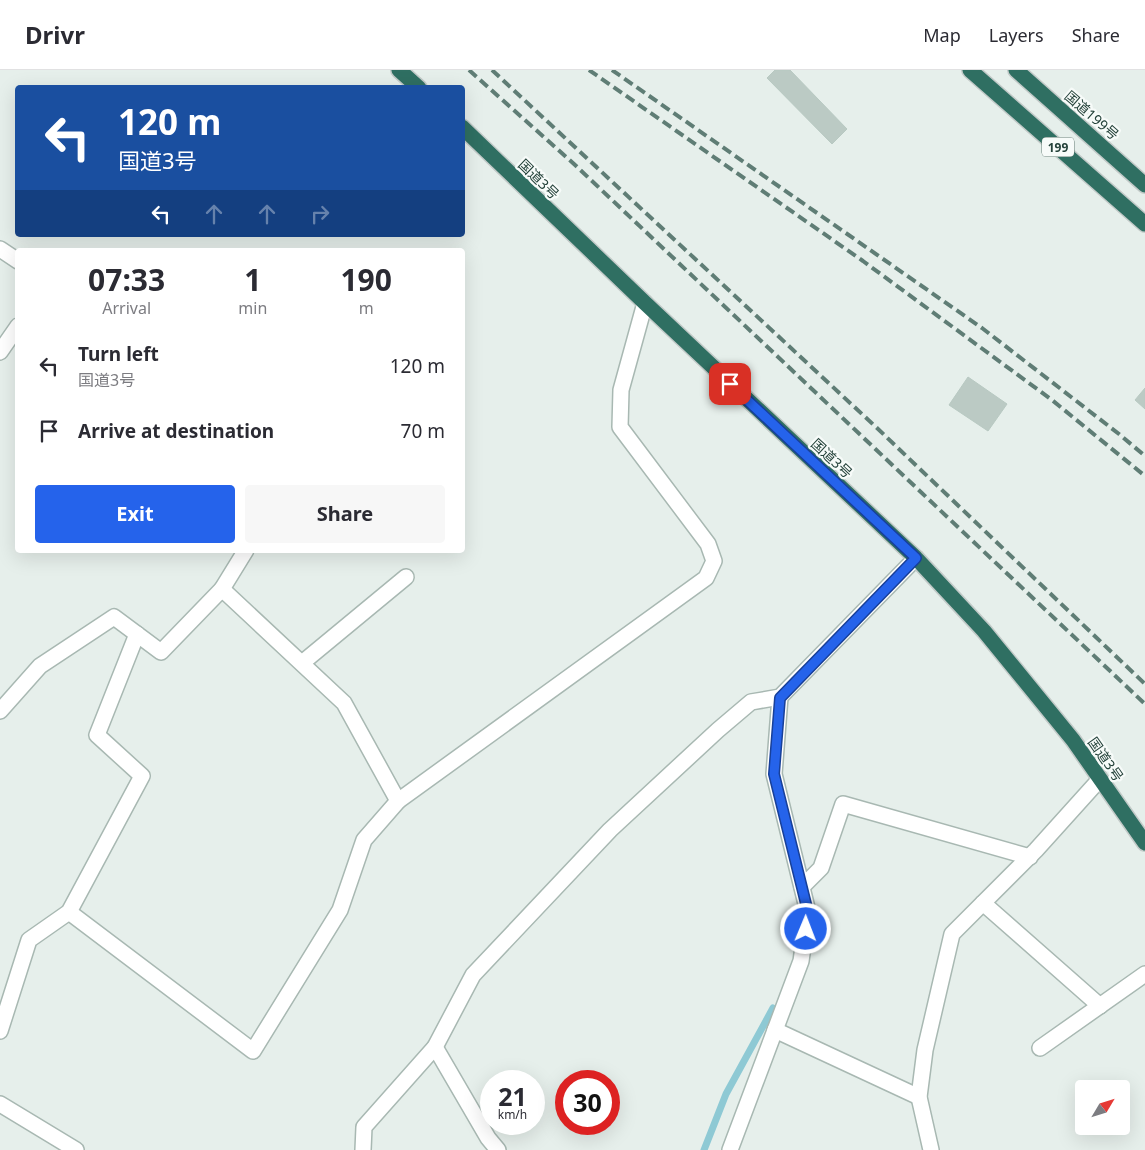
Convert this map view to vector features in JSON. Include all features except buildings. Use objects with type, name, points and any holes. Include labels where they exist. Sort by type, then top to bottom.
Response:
[{"type":"highway","points":[[399,70],[416,85]]},
{"type":"highway","name":"199","points":[[970,70],[1145,224]]},
{"type":"highway","name":"国道199号","points":[[1016,70],[1145,185]]},
{"type":"highway","name":"国道3号","points":[[465,130],[644,303],[916,558],[984,631],[1072,740],[1145,842]]},
{"type":"street","points":[[0,249],[15,259]]},
{"type":"street","points":[[69,912],[253,1052],[340,910],[364,840],[398,802],[706,578],[714,561],[708,544],[620,426],[621,390],[644,303]]},
{"type":"street","points":[[0,352],[15,330]]},
{"type":"street","points":[[0,711],[40,666],[114,616],[161,652],[222,589],[244,553]]},
{"type":"street","points":[[363,1150],[364,1127],[434,1047],[472,975],[610,830],[751,702],[780,698],[916,558]]},
{"type":"street","points":[[302,664],[406,577]]},
{"type":"street","points":[[222,589],[344,703],[398,802]]},
{"type":"street","points":[[0,1031],[29,940],[69,912],[142,776],[97,735],[136,634]]},
{"type":"street","points":[[730,1150],[801,961],[808,912],[774,774],[780,698]]},
{"type":"street","points":[[931,1150],[920,1097],[925,1050],[952,934],[1030,857],[1100,779]]},
{"type":"street","points":[[802,887],[821,868],[843,804],[1030,857]]},
{"type":"street","points":[[983,903],[1100,1006]]},
{"type":"street","points":[[1040,1048],[1145,974]]},
{"type":"street","points":[[776,1030],[920,1097]]},
{"type":"street","points":[[434,1047],[488,1138],[498,1150]]},
{"type":"street","points":[[0,1104],[76,1150]]},
{"type":"waterway","points":[[704,1150],[726,1094],[773,1008]]},
{"type":"railway","points":[[469,70],[574,164],[1145,704]]},
{"type":"railway","points":[[492,70],[877,428],[1145,684]]},
{"type":"railway","points":[[589,70],[863,261],[1052,400],[1145,476]]},
{"type":"railway","points":[[612,70],[982,328],[1145,456]]},
{"type":"route","points":[[730,384],[916,558],[780,698],[774,774],[808,912],[806,929]]}]
